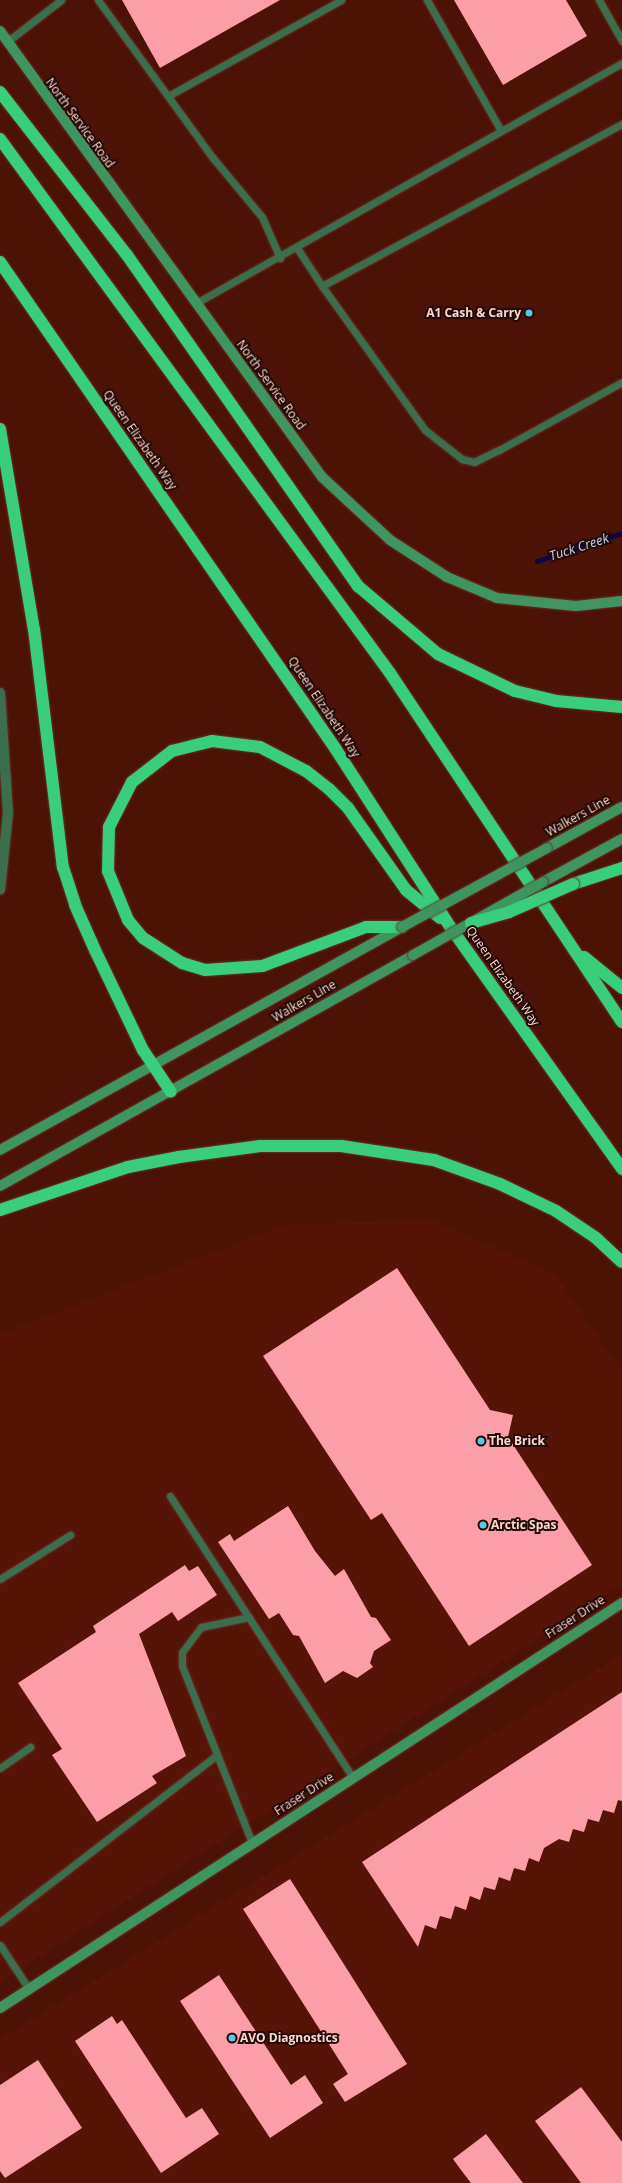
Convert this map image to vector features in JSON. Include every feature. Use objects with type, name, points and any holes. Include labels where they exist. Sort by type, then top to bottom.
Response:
[{"type":"highway","points":[[0,92],[127,255],[358,586],[438,654],[515,691],[556,701],[622,708]]},
{"type":"highway","points":[[0,139],[390,673],[587,961],[622,988]]},
{"type":"highway","name":"Queen Elizabeth Way","points":[[0,262],[335,748],[451,928],[622,1169]]},
{"type":"highway","points":[[0,429],[34,629],[63,867],[75,905],[95,950],[154,1065],[170,1092]]},
{"type":"highway","points":[[390,673],[622,1022]]},
{"type":"highway","points":[[402,928],[366,927],[262,966],[205,970],[182,963],[143,938],[128,920],[108,871],[109,827],[132,782],[172,751],[212,741],[260,747],[306,771],[329,789],[348,808],[406,890],[451,928]]},
{"type":"highway","points":[[471,923],[509,912],[573,884],[622,868]]},
{"type":"highway","points":[[0,1210],[128,1167],[179,1157],[260,1146],[341,1146],[434,1160],[500,1184],[556,1211],[596,1238],[622,1262]]},
{"type":"street","name":"North Service Road","points":[[0,31],[322,477],[390,540],[446,577],[498,598],[576,606],[622,601]]},
{"type":"street","points":[[0,693],[4,788],[0,890]]},
{"type":"street","name":"Walkers Line","points":[[0,1150],[622,807]]},
{"type":"street","name":"Walkers Line","points":[[0,1186],[622,839]]},
{"type":"street","name":"Fraser Drive","points":[[0,2008],[622,1603]]},
{"type":"lane","points":[[8,41],[61,0]]},
{"type":"lane","points":[[98,0],[168,96],[262,217],[280,258]]},
{"type":"lane","points":[[168,96],[341,0]]},
{"type":"lane","points":[[428,0],[501,131]]},
{"type":"lane","points":[[599,0],[622,41]]},
{"type":"lane","points":[[196,303],[280,258],[622,63]]},
{"type":"lane","points":[[322,286],[622,124]]},
{"type":"lane","points":[[297,248],[322,286],[426,430],[462,459],[474,462],[499,450],[622,382]]},
{"type":"lane","points":[[170,1496],[353,1778]]},
{"type":"lane","points":[[0,1579],[70,1535]]},
{"type":"lane","points":[[249,1617],[201,1627],[182,1652],[182,1666],[252,1843]]},
{"type":"lane","points":[[0,1768],[30,1747]]},
{"type":"lane","points":[[0,1922],[217,1755]]},
{"type":"lane","points":[[0,1945],[29,1989]]},
{"type":"shaded area","points":[[430,1219],[556,1275],[622,1371],[622,1585],[0,1982],[0,1334],[285,1225]]},
{"type":"shaded area","points":[[622,1654],[622,2183],[0,2183],[0,2039]]},
{"type":"building","points":[[122,0],[280,0],[160,68]]},
{"type":"building","points":[[454,0],[566,0],[587,36],[503,85]]},
{"type":"building","points":[[397,1268],[490,1410],[513,1415],[508,1437],[592,1565],[469,1646],[382,1513],[371,1520],[263,1356]]},
{"type":"building","points":[[288,1506],[315,1551],[335,1576],[344,1569],[371,1617],[376,1618],[391,1640],[374,1651],[370,1663],[373,1667],[357,1678],[343,1671],[325,1683],[299,1636],[293,1635],[279,1613],[269,1619],[218,1542],[230,1534],[234,1541]]},
{"type":"building","points":[[185,1565],[189,1571],[198,1566],[217,1595],[178,1621],[172,1612],[139,1634],[186,1756],[152,1776],[157,1783],[97,1822],[52,1755],[62,1749],[18,1683],[96,1632],[93,1626]]},
{"type":"building","points":[[622,1692],[622,1801],[618,1800],[614,1813],[603,1810],[599,1822],[588,1819],[584,1832],[573,1829],[569,1842],[559,1839],[544,1848],[539,1862],[529,1858],[525,1871],[514,1868],[510,1881],[499,1877],[495,1890],[484,1887],[480,1900],[470,1896],[466,1910],[455,1906],[451,1919],[440,1916],[436,1929],[425,1925],[418,1947],[362,1862]]},
{"type":"building","points":[[290,1879],[407,2064],[345,2102],[333,2084],[348,2074],[243,1909]]},
{"type":"building","name":"AVO Diagnostics","points":[[219,1975],[291,2085],[305,2075],[323,2103],[270,2138],[180,2001]]},
{"type":"building","points":[[112,2016],[117,2024],[122,2020],[186,2118],[202,2108],[219,2134],[161,2173],[75,2041]]},
{"type":"building","points":[[38,2060],[82,2128],[5,2178],[0,2171],[0,2085]]},
{"type":"building","points":[[581,2087],[622,2142],[622,2183],[581,2183],[535,2121]]},
{"type":"building","points":[[486,2134],[523,2183],[471,2183],[461,2170],[453,2159]]},
{"type":"waterway","name":"Tuck Creek","points":[[537,561],[622,533]]},
{"type":"place","name":"A1 Cash & Carry","points":[[529,313]]},
{"type":"place","name":"The Brick","points":[[481,1441]]},
{"type":"place","name":"Arctic Spas","points":[[483,1525]]},
{"type":"place","name":"AVO Diagnostics","points":[[232,2038]]}]
